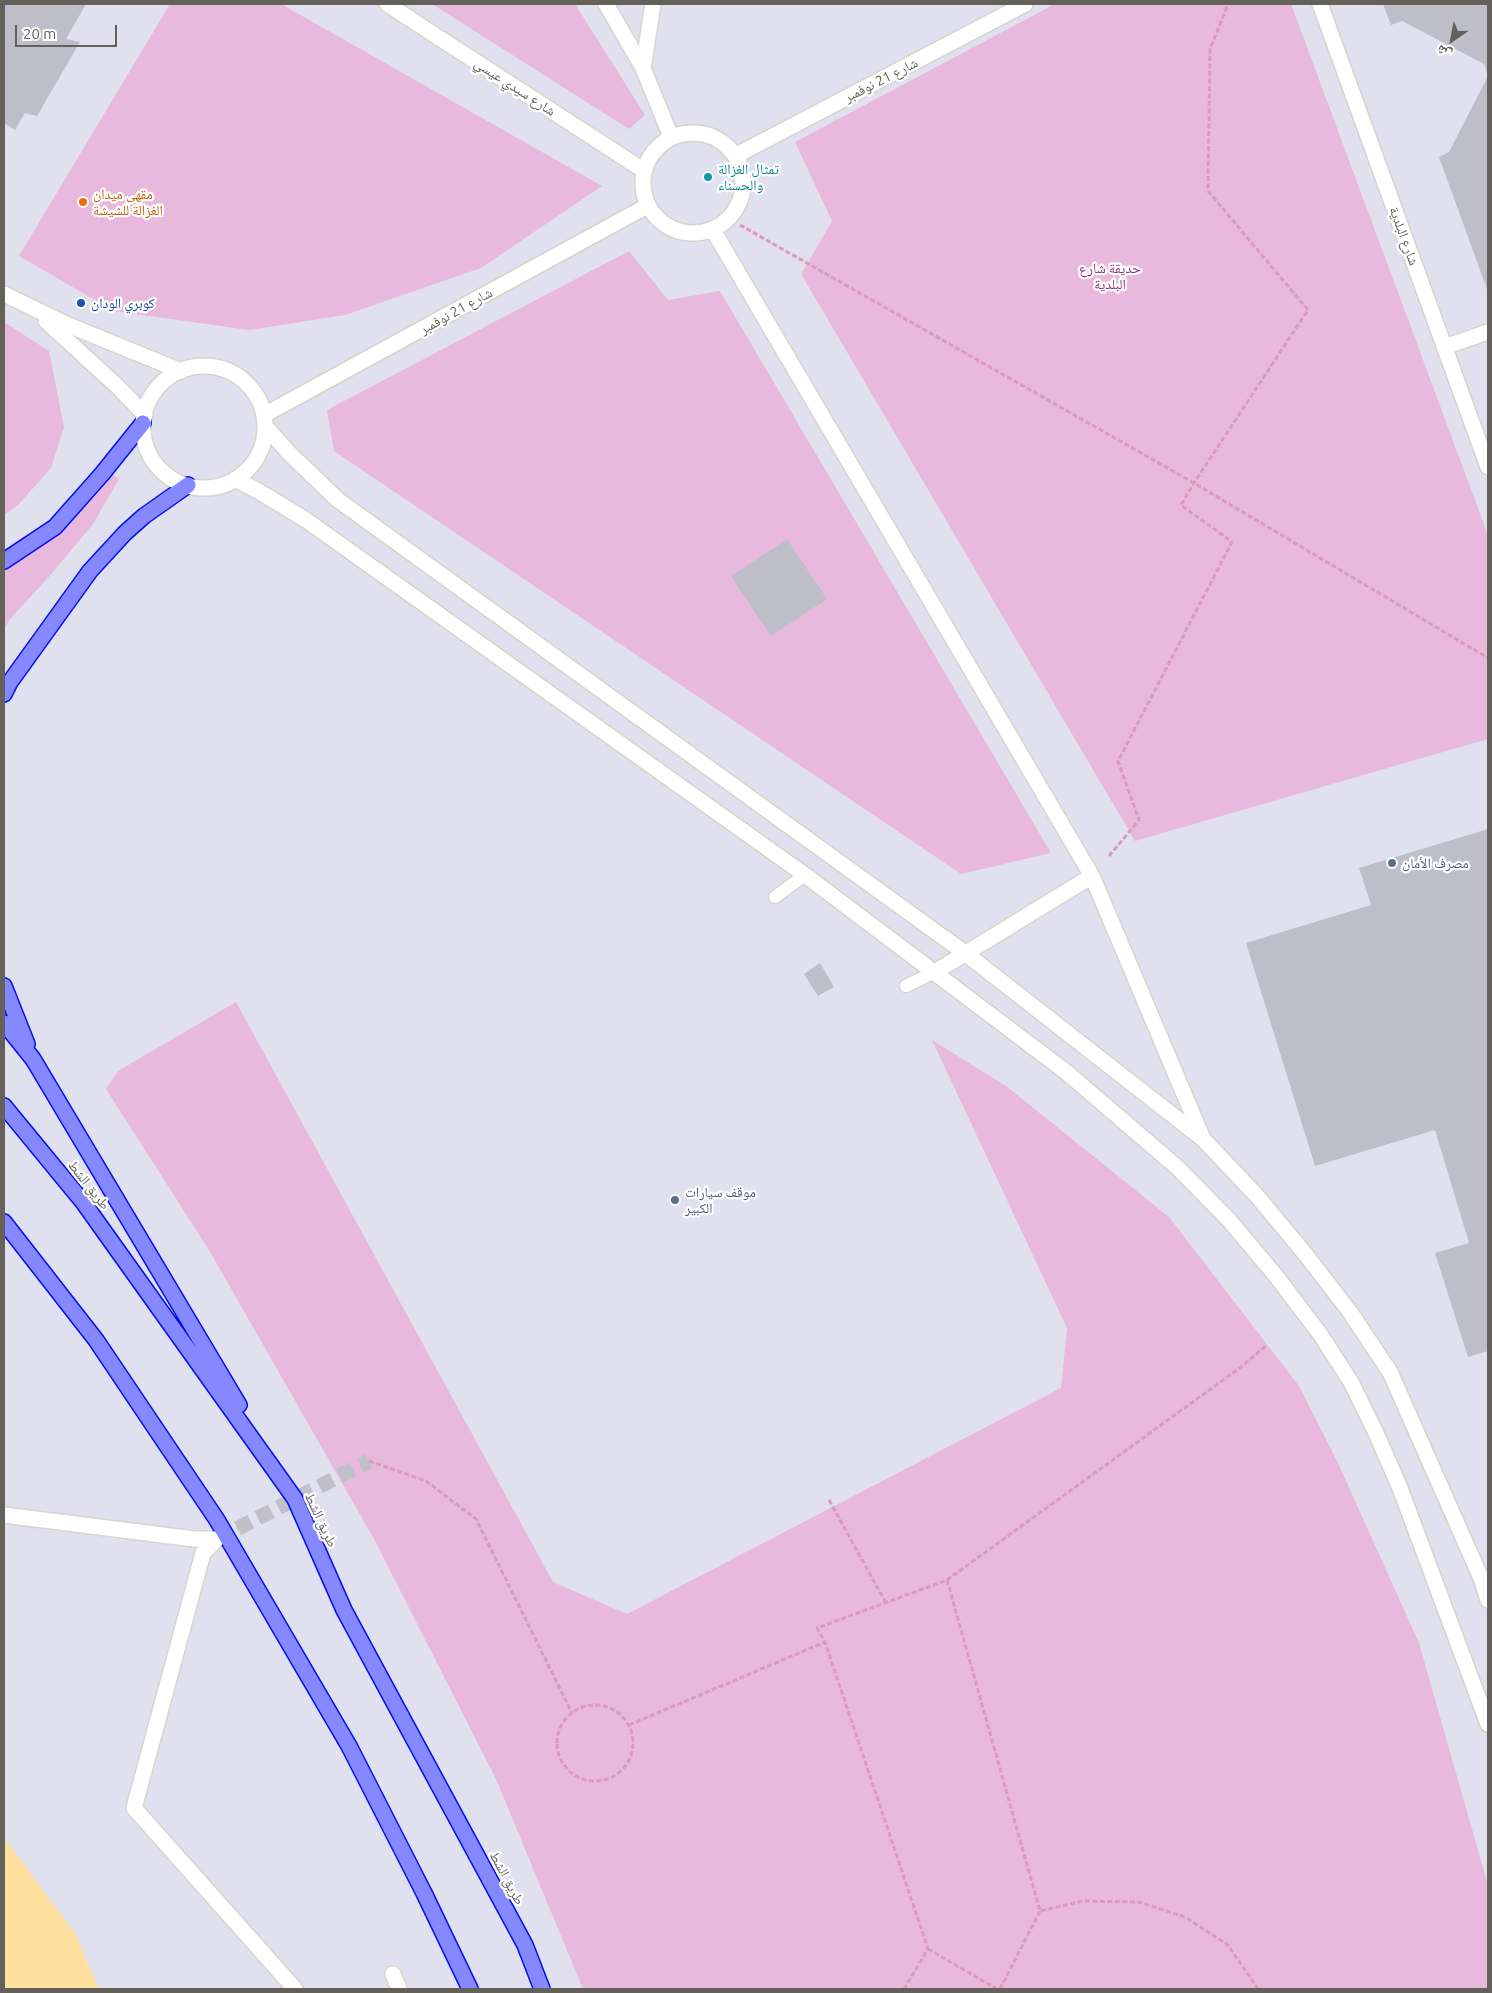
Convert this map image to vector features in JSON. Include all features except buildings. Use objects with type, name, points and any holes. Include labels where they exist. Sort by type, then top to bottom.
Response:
[{"type":"highway","points":[[4,561],[55,527],[102,474],[144,419]]},
{"type":"highway","points":[[4,694],[10,682],[90,571],[124,533],[144,516],[188,485]]},
{"type":"highway","points":[[4,986],[33,1059]]},
{"type":"highway","points":[[4,1023],[33,1059],[295,1499]]},
{"type":"highway","name":"طريق الشط","points":[[4,1106],[83,1202],[295,1499],[344,1610],[525,1945],[542,1989]]},
{"type":"highway","points":[[4,1222],[96,1340],[217,1520],[348,1746],[424,1894],[470,1989]]},
{"type":"main road","name":"شارع سيدي عيسي","points":[[387,4],[643,170]]},
{"type":"main road","points":[[606,4],[643,68],[671,137]]},
{"type":"main road","points":[[643,68],[653,4]]},
{"type":"main road","name":"شارع 21 نوفمبر","points":[[735,156],[1025,4]]},
{"type":"main road","name":"شارع البلدية","points":[[1320,4],[1488,467]]},
{"type":"main road","points":[[688,133],[706,134],[723,142],[735,156],[741,168],[744,181],[742,195],[737,208],[729,219],[712,230],[698,234],[682,233],[668,228],[656,218],[647,206],[643,194],[643,170],[649,157],[658,145],[671,137],[688,133]]},
{"type":"main road","name":"شارع 21 نوفمبر","points":[[265,421],[647,206]]},
{"type":"main road","points":[[712,230],[1092,876],[1203,1139]]},
{"type":"main road","points":[[4,294],[31,309],[104,341],[181,371]]},
{"type":"main road","points":[[31,309],[89,360],[144,419]]},
{"type":"main road","points":[[1444,347],[1488,332]]},
{"type":"main road","points":[[196,366],[211,366],[226,370],[240,377],[260,401],[265,421],[264,442],[257,457],[248,469],[236,479],[212,487],[188,485],[173,479],[160,469],[150,455],[144,440],[144,419],[149,400],[157,388],[168,378],[196,366]]},
{"type":"main road","points":[[265,421],[288,454],[314,479],[363,519],[965,953],[1203,1139],[1257,1196],[1306,1255],[1350,1312],[1390,1372],[1485,1577],[1488,1600]]},
{"type":"main road","points":[[236,479],[306,520],[805,875],[1065,1070],[1178,1168],[1235,1227],[1276,1276],[1320,1334],[1351,1382],[1400,1488],[1488,1724]]},
{"type":"main road","points":[[935,972],[1092,876]]},
{"type":"main road","points":[[4,1515],[194,1539],[217,1539],[203,1553],[134,1808],[295,1989]]},
{"type":"main road","points":[[393,1974],[399,1989]]},
{"type":"lane","points":[[774,897],[805,875]]},
{"type":"lane","points":[[906,986],[935,972]]},
{"type":"path","points":[[1092,876],[1139,820],[1118,761],[1232,542],[1181,505],[1194,482],[1308,310],[1208,191],[1210,49],[1228,4]]},
{"type":"path","points":[[729,219],[1194,482],[1488,658]]},
{"type":"path","points":[[947,1580],[1040,1911],[998,1989],[928,1949],[825,1642],[817,1628],[947,1580],[1241,1366],[1267,1345]]},
{"type":"path","points":[[369,1461],[426,1481],[476,1519],[572,1713]]},
{"type":"path","points":[[829,1500],[886,1603]]},
{"type":"path","points":[[629,1725],[825,1642]]},
{"type":"path","points":[[596,1705],[619,1713],[629,1725],[634,1746],[624,1768],[609,1778],[590,1781],[568,1770],[561,1759],[558,1747],[558,1734],[563,1722],[572,1713],[596,1705]]},
{"type":"path","points":[[1040,1911],[1083,1902],[1140,1902],[1185,1917],[1228,1945],[1258,1989]]},
{"type":"path","points":[[904,1989],[928,1949]]},
{"type":"green space","points":[[170,4],[281,4],[602,186],[481,268],[345,315],[249,330],[114,311],[19,256]]},
{"type":"green space","points":[[432,4],[575,4],[645,115],[629,129]]},
{"type":"green space","name":"حديقة شارع البلدية","points":[[1055,4],[1291,4],[1488,535],[1488,739],[1135,841],[801,274],[832,221],[795,142]]},
{"type":"green space","points":[[629,251],[668,300],[720,291],[1051,853],[961,874],[334,451],[327,410]]},
{"type":"green space","points":[[4,322],[49,351],[64,427],[51,468],[18,505],[4,515]]},
{"type":"green space","points":[[111,474],[119,479],[93,524],[47,579],[10,619],[4,629],[4,569],[33,551]]},
{"type":"green space","points":[[236,1002],[553,1582],[627,1614],[1061,1388],[1067,1328],[932,1040],[1006,1086],[1169,1217],[1299,1386],[1338,1463],[1419,1643],[1488,1885],[1488,1989],[583,1989],[496,1779],[374,1539],[209,1250],[106,1089],[118,1071]]},
{"type":"shaded area","points":[[4,1838],[75,1933],[99,1989],[4,1989]]},
{"type":"tunnel","points":[[217,1539],[369,1461]]},
{"type":"place","name":"تمثال الغزالة والحسناء","points":[[708,177]]},
{"type":"place","name":"مقهى ميدان الغزالة للشيشة","points":[[83,202]]},
{"type":"place","name":"كوبري الودان","points":[[81,303]]},
{"type":"place","name":"مصرف الأمان","points":[[1392,863]]},
{"type":"place","name":"موقف سيارات الكبير","points":[[675,1200]]}]
